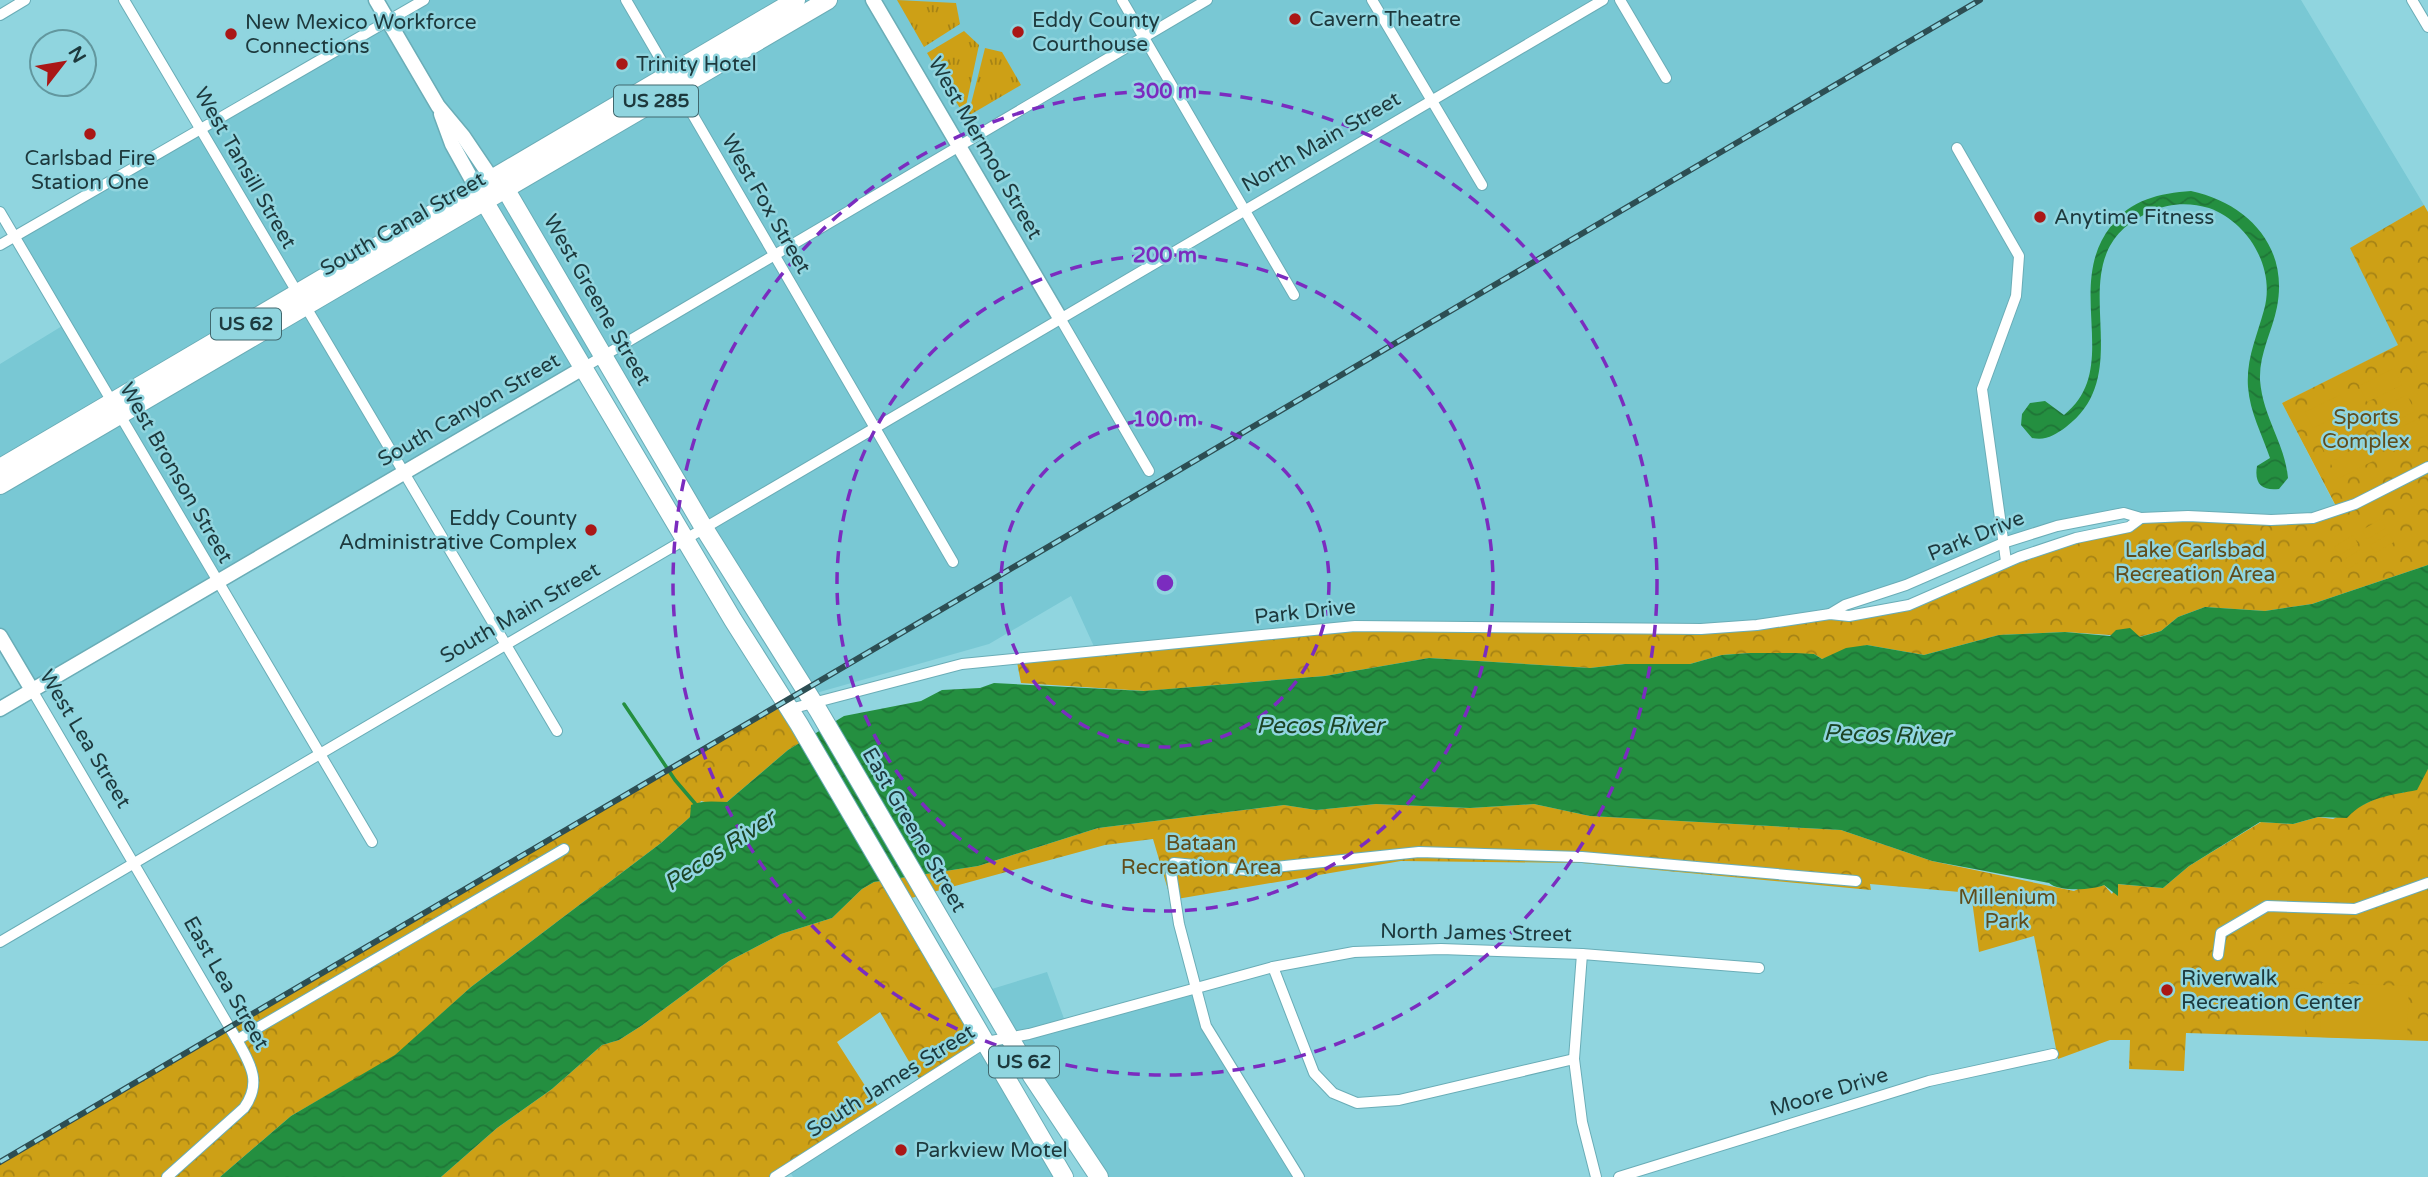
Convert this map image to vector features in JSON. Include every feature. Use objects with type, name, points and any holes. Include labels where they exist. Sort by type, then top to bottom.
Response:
[{"type":"highway","name":"South Canal Street","points":[[673,82],[796,0]]},
{"type":"highway","name":"South Canal Street","points":[[0,485],[115,410],[673,82],[828,0]]},
{"type":"highway","name":"West Greene Street","points":[[490,190],[604,356],[704,528]]},
{"type":"highway","name":"West Greene Street","points":[[490,190],[583,368],[685,539]]},
{"type":"highway","name":"South Canal Street","points":[[0,468],[115,410]]},
{"type":"highway","name":"East Greene Street","points":[[704,528],[818,709],[1010,1038],[1099,1177]]},
{"type":"highway","name":"East Greene Street","points":[[685,539],[805,733],[1062,1173],[1084,1156]]},
{"type":"street","points":[[0,15],[26,0]]},
{"type":"street","name":"West Tansill Street","points":[[124,0],[556,731]]},
{"type":"street","name":"West Greene Street","points":[[376,0],[438,106],[452,144],[490,190]]},
{"type":"street","points":[[0,245],[424,0]]},
{"type":"street","name":"West Fox Street","points":[[626,0],[953,562]]},
{"type":"street","name":"West Mermod Street","points":[[873,0],[1060,318]]},
{"type":"street","points":[[1122,0],[1294,295]]},
{"type":"street","name":"South Canyon Street","points":[[0,709],[1207,0]]},
{"type":"street","points":[[1372,0],[1482,185]]},
{"type":"street","name":"North Main Street","points":[[1060,318],[1603,0]]},
{"type":"street","points":[[1620,0],[1666,78]]},
{"type":"street","points":[[2412,0],[2428,27]]},
{"type":"street","points":[[1957,148],[2019,256],[2016,296],[1982,389],[2006,561]]},
{"type":"street","name":"West Bronson Street","points":[[0,212],[372,842]]},
{"type":"street","points":[[1060,318],[1149,471]]},
{"type":"street","name":"South Main Street","points":[[0,942],[1060,318]]},
{"type":"street","name":"Park Drive","points":[[1830,614],[1845,605],[1906,585],[2003,543],[2094,518],[2124,513],[2141,518],[2313,518],[2346,508],[2428,467]]},
{"type":"street","name":"Park Drive","points":[[790,709],[818,709],[929,670],[999,658],[1124,650],[1355,626],[1701,629],[1757,625],[1830,614],[1849,617],[1909,605],[2006,561],[2076,538],[2129,527],[2141,518]]},
{"type":"street","name":"West Lea Street","points":[[0,636],[134,863]]},
{"type":"street","points":[[237,1040],[564,849]]},
{"type":"street","points":[[1299,1177],[1206,1026],[1175,898],[1171,872],[1172,866],[1178,862],[1246,870],[1419,852],[1582,856],[1856,881]]},
{"type":"street","name":"East Lea Street","points":[[134,863],[237,1040],[255,1076],[253,1096],[244,1108],[167,1177]]},
{"type":"street","points":[[2218,955],[2221,933],[2267,906],[2355,909],[2428,883]]},
{"type":"street","name":"North James Street","points":[[1196,987],[1273,967],[1354,953],[1398,950],[1582,954],[1759,968]]},
{"type":"street","points":[[1582,954],[1574,1059],[1582,1122],[1596,1177]]},
{"type":"street","points":[[1273,967],[1314,1073],[1333,1093],[1357,1103],[1399,1100],[1574,1059]]},
{"type":"street","name":"South James Street","points":[[775,1177],[986,1042],[1010,1038],[1196,987]]},
{"type":"street","name":"Moore Drive","points":[[1619,1177],[1929,1081],[2053,1054]]},
{"type":"shaded area","points":[[424,0],[2301,0],[2424,205],[2351,248],[2399,345],[2282,403],[2338,511],[2313,518],[2124,513],[2057,526],[1830,614],[1778,622],[1096,651],[1071,596],[989,644],[809,695],[603,356],[32,690],[0,636],[0,364],[67,323],[15,237]]},
{"type":"shaded area","points":[[1047,972],[1066,1024],[1196,987],[1206,1026],[1299,1177],[1099,1177],[982,992]]},
{"type":"shaded area","points":[[986,1042],[1064,1177],[793,1177],[788,1168]]},
{"type":"green space","points":[[897,0],[956,3],[960,24],[924,47]]},
{"type":"green space","points":[[964,31],[979,45],[964,115],[927,53]]},
{"type":"green space","points":[[985,48],[1002,52],[1021,85],[968,116]]},
{"type":"green space","points":[[2424,205],[2428,212],[2428,565],[2312,604],[2265,611],[2205,607],[2178,617],[2161,631],[2139,637],[2065,632],[1999,635],[1924,655],[1867,645],[1822,659],[1814,654],[1750,653],[1722,655],[1690,664],[1625,664],[1590,668],[1429,658],[1325,676],[1145,691],[1021,683],[1016,657],[1355,626],[1701,629],[1909,605],[1939,591],[2141,518],[2271,520],[2338,510],[2282,403],[2398,345],[2350,248]]},
{"type":"green space","points":[[2428,352],[2428,372],[2421,376],[2413,359]]},
{"type":"green space","points":[[2394,368],[2402,385],[2367,402],[2359,386]]},
{"type":"green space","points":[[2340,395],[2348,411],[2313,428],[2305,412]]},
{"type":"green space","points":[[2407,395],[2415,411],[2381,429],[2372,412]]},
{"type":"green space","points":[[2419,418],[2427,435],[2392,452],[2384,436]]},
{"type":"green space","points":[[2353,421],[2361,437],[2326,455],[2318,439]]},
{"type":"green space","points":[[2365,445],[2373,461],[2338,479],[2330,462]]},
{"type":"green space","points":[[2381,519],[2386,528],[2367,539],[2362,530]]},
{"type":"green space","points":[[2389,534],[2394,542],[2375,553],[2370,545]]},
{"type":"green space","points":[[2353,535],[2358,544],[2339,555],[2334,547]]},
{"type":"green space","points":[[2361,549],[2366,558],[2347,569],[2342,561]]},
{"type":"green space","points":[[785,701],[808,738],[788,750],[727,802],[716,805],[701,801],[690,817],[661,843],[471,987],[395,1056],[291,1116],[220,1177],[0,1177],[0,1162]]},
{"type":"green space","points":[[2428,769],[2428,1041],[2186,1033],[2184,1071],[2129,1069],[2130,1040],[2110,1040],[2058,1059],[2034,936],[1979,952],[1971,893],[1870,884],[1871,890],[1582,863],[1401,861],[1171,900],[1153,839],[1105,845],[904,900],[986,1042],[921,1082],[880,1012],[837,1042],[880,1109],[775,1177],[441,1177],[497,1128],[552,1089],[602,1045],[619,1040],[641,1026],[729,961],[781,934],[832,918],[862,889],[874,882],[978,866],[1098,828],[1284,805],[1316,810],[1376,804],[1470,808],[1534,804],[1590,816],[1841,830],[1932,861],[2074,891],[2104,885],[2112,894],[2117,884],[2163,888],[2189,866],[2261,822],[2293,824],[2318,817],[2333,819],[2390,792],[2403,793]]},
{"type":"green space","points":[[2322,983],[2409,986],[2407,1040],[2320,1037]]},
{"type":"green space","points":[[2238,987],[2306,989],[2305,1036],[2237,1034]]},
{"type":"water","points":[[2191,191],[2211,197],[2246,217],[2260,231],[2270,247],[2276,265],[2279,285],[2277,307],[2264,352],[2260,380],[2265,406],[2286,465],[2288,478],[2279,489],[2268,489],[2258,482],[2257,466],[2270,458],[2254,415],[2248,387],[2250,357],[2267,294],[2262,263],[2256,248],[2236,224],[2202,206],[2165,206],[2122,230],[2106,255],[2100,283],[2099,374],[2088,402],[2066,427],[2050,437],[2032,438],[2021,425],[2022,414],[2030,403],[2045,401],[2064,415],[2081,396],[2089,374],[2092,351],[2092,275],[2098,250],[2111,226],[2136,204],[2168,194]]},
{"type":"water","name":"Pecos River","points":[[2428,565],[2428,769],[2417,790],[2371,801],[2347,818],[2318,817],[2293,824],[2260,822],[2189,866],[2163,888],[2118,884],[2118,896],[2104,885],[2084,889],[2060,888],[2049,883],[1932,861],[1841,830],[1590,816],[1534,804],[1470,808],[1376,804],[1316,810],[1284,805],[1098,828],[978,866],[874,882],[862,889],[832,918],[781,934],[729,961],[641,1026],[619,1040],[602,1045],[552,1089],[497,1128],[441,1177],[220,1177],[291,1116],[395,1055],[471,987],[661,843],[690,817],[691,805],[727,802],[788,750],[844,716],[921,701],[942,690],[980,688],[994,683],[1144,691],[1325,676],[1429,658],[1590,668],[1625,664],[1690,664],[1722,655],[1750,653],[1814,654],[1822,659],[1846,648],[1867,645],[1924,655],[1999,635],[2065,632],[2110,636],[2116,630],[2130,628],[2140,637],[2161,631],[2178,617],[2205,607],[2265,611],[2312,604]]},
{"type":"waterway","points":[[624,704],[675,780],[698,807]]},
{"type":"railway","points":[[0,1162],[1980,0]]},
{"type":"place","name":"Cavern Theatre","points":[[1295,19]]},
{"type":"place","name":"Eddy County Courthouse","points":[[1018,32]]},
{"type":"place","name":"New Mexico Workforce Connections","points":[[231,34]]},
{"type":"place","name":"Trinity Hotel","points":[[622,64]]},
{"type":"place","name":"Carlsbad Fire Station One","points":[[90,134]]},
{"type":"place","name":"Anytime Fitness","points":[[2040,217]]},
{"type":"place","name":"Eddy County Administrative Complex","points":[[591,530]]},
{"type":"place","name":"Riverwalk Recreation Center","points":[[2167,990]]},
{"type":"place","name":"Parkview Motel","points":[[901,1150]]},
{"type":"park label","name":"Sports Complex","points":[[2366,429]]},
{"type":"park label","name":"Lake Carlsbad Recreation Area","points":[[2195,562]]},
{"type":"park label","name":"Bataan Recreation Area","points":[[1201,855]]},
{"type":"park label","name":"Millenium Park","points":[[2007,909]]}]
